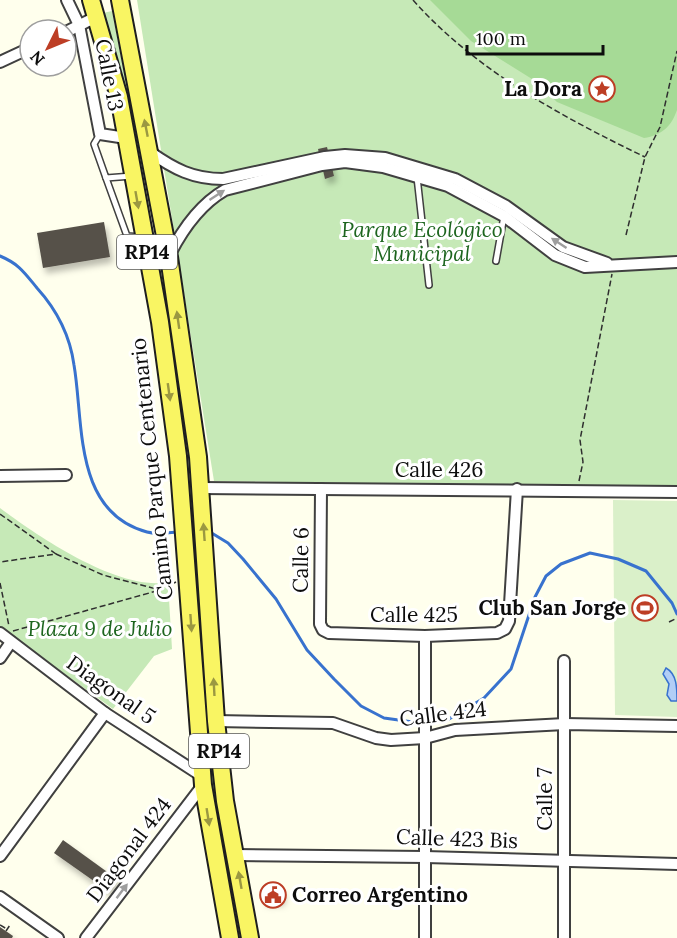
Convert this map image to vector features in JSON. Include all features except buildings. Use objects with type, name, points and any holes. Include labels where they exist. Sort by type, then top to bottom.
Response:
[{"type":"main road","name":"Camino Parque Centenario","points":[[91,0],[119,97],[160,322],[178,456],[202,780],[219,887],[230,938]]},
{"type":"main road","name":"Camino Parque Centenario","points":[[120,0],[169,256],[201,495],[216,721],[225,801],[250,938]]},
{"type":"main road","points":[[219,887],[224,938]]},
{"type":"street","name":"Calle 13","points":[[67,0],[79,25],[100,134],[126,138]]},
{"type":"street","points":[[79,25],[96,17]]},
{"type":"street","points":[[0,62],[18,54]]},
{"type":"street","points":[[150,152],[174,169],[211,179],[223,179],[326,161],[421,174],[501,211],[555,255],[570,262],[585,267],[677,262]]},
{"type":"street","points":[[169,256],[180,233],[213,197],[225,190],[326,161]]},
{"type":"street","points":[[0,476],[66,476]]},
{"type":"street","name":"Calle 426","points":[[201,495],[321,489],[677,492]]},
{"type":"street","name":"Calle 6","points":[[321,489],[320,624],[323,630]]},
{"type":"street","name":"Calle 425","points":[[323,630],[329,633],[425,636],[497,633],[505,629],[508,621],[517,489]]},
{"type":"street","name":"Diagonal 5","points":[[0,633],[105,713],[202,780]]},
{"type":"street","points":[[425,636],[425,938]]},
{"type":"street","points":[[0,658],[11,642]]},
{"type":"street","name":"Calle 7","points":[[564,661],[564,938]]},
{"type":"street","points":[[0,856],[105,713]]},
{"type":"street","name":"Calle 424","points":[[216,721],[324,722],[346,726],[383,739],[464,729],[565,724],[677,726]]},
{"type":"street","name":"Diagonal 424","points":[[86,938],[202,780]]},
{"type":"street","name":"Calle 423 Bis","points":[[235,855],[425,857],[677,864]]},
{"type":"street","points":[[0,897],[58,938]]},
{"type":"lane","points":[[100,134],[94,144],[127,236],[144,237]]},
{"type":"lane","points":[[421,174],[429,285]]},
{"type":"lane","points":[[106,178],[133,176]]},
{"type":"lane","points":[[496,261],[501,211]]},
{"type":"path","points":[[413,0],[461,47],[567,119],[645,157]]},
{"type":"path","points":[[626,235],[645,157],[660,127],[677,51]]},
{"type":"path","points":[[578,490],[584,462],[580,440],[610,293],[613,264]]},
{"type":"path","points":[[0,514],[56,554],[104,575],[160,590]]},
{"type":"path","points":[[0,562],[56,554]]},
{"type":"path","points":[[0,583],[10,631],[160,590],[187,570]]},
{"type":"path","points":[[669,622],[677,618]]},
{"type":"path","points":[[0,925],[6,930],[10,925]]},
{"type":"green space","name":"Parque Ecológico Municipal","points":[[137,0],[677,0],[677,488],[214,481]]},
{"type":"green space","points":[[430,0],[677,0],[677,110],[675,116],[669,126],[661,132],[644,138],[557,102],[532,79],[471,41]]},
{"type":"green space","points":[[112,11],[158,260],[178,385],[194,511],[190,508],[153,262],[103,13]]},
{"type":"green space","name":"Club San Jorge","points":[[613,500],[677,501],[677,717],[615,715]]},
{"type":"green space","name":"Plaza 9 de Julio","points":[[0,508],[35,533],[104,570],[127,579],[149,583],[168,582],[172,649],[154,656],[113,709],[0,627]]},
{"type":"green space","points":[[193,554],[198,555],[242,938],[237,938],[208,792]]},
{"type":"water","points":[[666,668],[674,678],[677,701],[671,701],[667,695],[669,684],[663,674]]},
{"type":"waterway","points":[[0,256],[17,265],[28,277],[50,305],[66,333],[74,365],[86,463],[94,486],[106,506],[123,521],[147,532],[179,532]]},
{"type":"waterway","points":[[210,532],[228,543],[243,559],[276,599],[307,650],[334,679],[361,706],[384,718],[413,722],[449,719],[484,698],[511,669],[535,597],[546,576],[561,564],[590,553],[618,559],[646,571],[672,603],[677,614]]},
{"type":"waterway","points":[[165,553],[169,576]]},
{"type":"place","name":"La Dora","points":[[602,89]]},
{"type":"place","name":"Club San Jorge","points":[[645,608]]},
{"type":"place","name":"Correo Argentino","points":[[273,895]]}]
